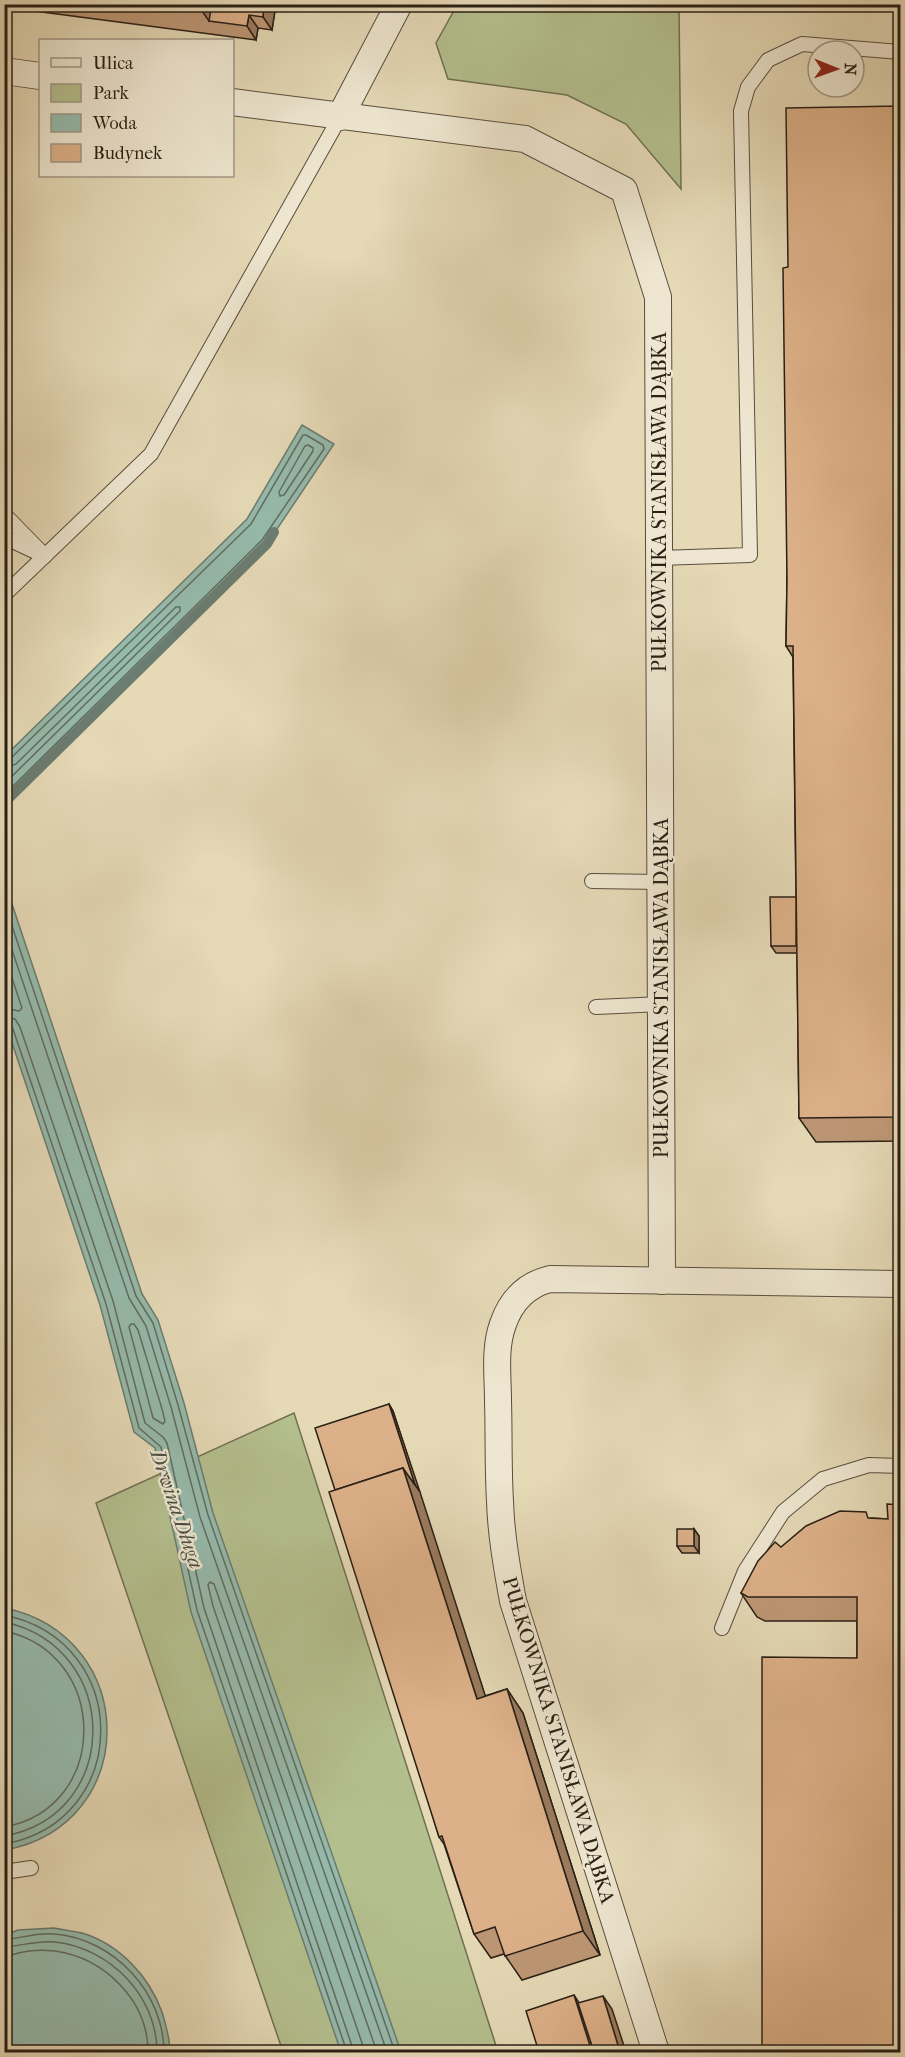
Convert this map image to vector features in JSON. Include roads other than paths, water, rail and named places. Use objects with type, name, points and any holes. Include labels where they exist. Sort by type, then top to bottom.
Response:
[{"type":"street","points":[[340,117],[399,4]]},
{"type":"street","points":[[4,71],[39,76]]},
{"type":"street","name":"PUŁKOWNIKA STANISŁAWA DĄBKA","points":[[234,102],[525,139],[624,190],[658,297],[662,1281],[565,1278],[536,1282],[525,1289],[510,1309],[500,1333],[498,1349],[500,1503],[504,1550],[513,1601],[656,2052]]},
{"type":"street","points":[[662,1281],[900,1284]]},
{"type":"lane","points":[[659,558],[750,555],[741,111],[748,87],[768,60],[802,44],[900,52]]},
{"type":"lane","points":[[4,595],[151,454],[340,117]]},
{"type":"lane","points":[[4,514],[45,556]]},
{"type":"lane","points":[[4,537],[45,556]]},
{"type":"lane","points":[[592,882],[661,882]]},
{"type":"lane","points":[[596,1007],[662,1004]]},
{"type":"lane","points":[[723,1628],[745,1571],[783,1512],[823,1479],[869,1466],[900,1466]]},
{"type":"lane","points":[[4,1872],[31,1868]]},
{"type":"water","points":[[302,425],[334,444],[267,544],[5,803],[5,756],[247,519]]},
{"type":"water","name":"Drwina Długa","points":[[5,883],[142,1294],[158,1320],[184,1403],[213,1513],[401,2052],[341,2052],[191,1612],[155,1448],[134,1432],[100,1305],[5,1022]]},
{"type":"water","points":[[5,1608],[50,1626],[82,1655],[101,1691],[107,1730],[101,1770],[82,1806],[50,1834],[5,1850]]},
{"type":"water","points":[[54,1928],[96,1938],[131,1963],[149,1986],[162,2012],[170,2052],[5,2052],[5,1935],[18,1930]]},
{"type":"waterway","points":[[4,803],[267,544],[274,532]]}]
